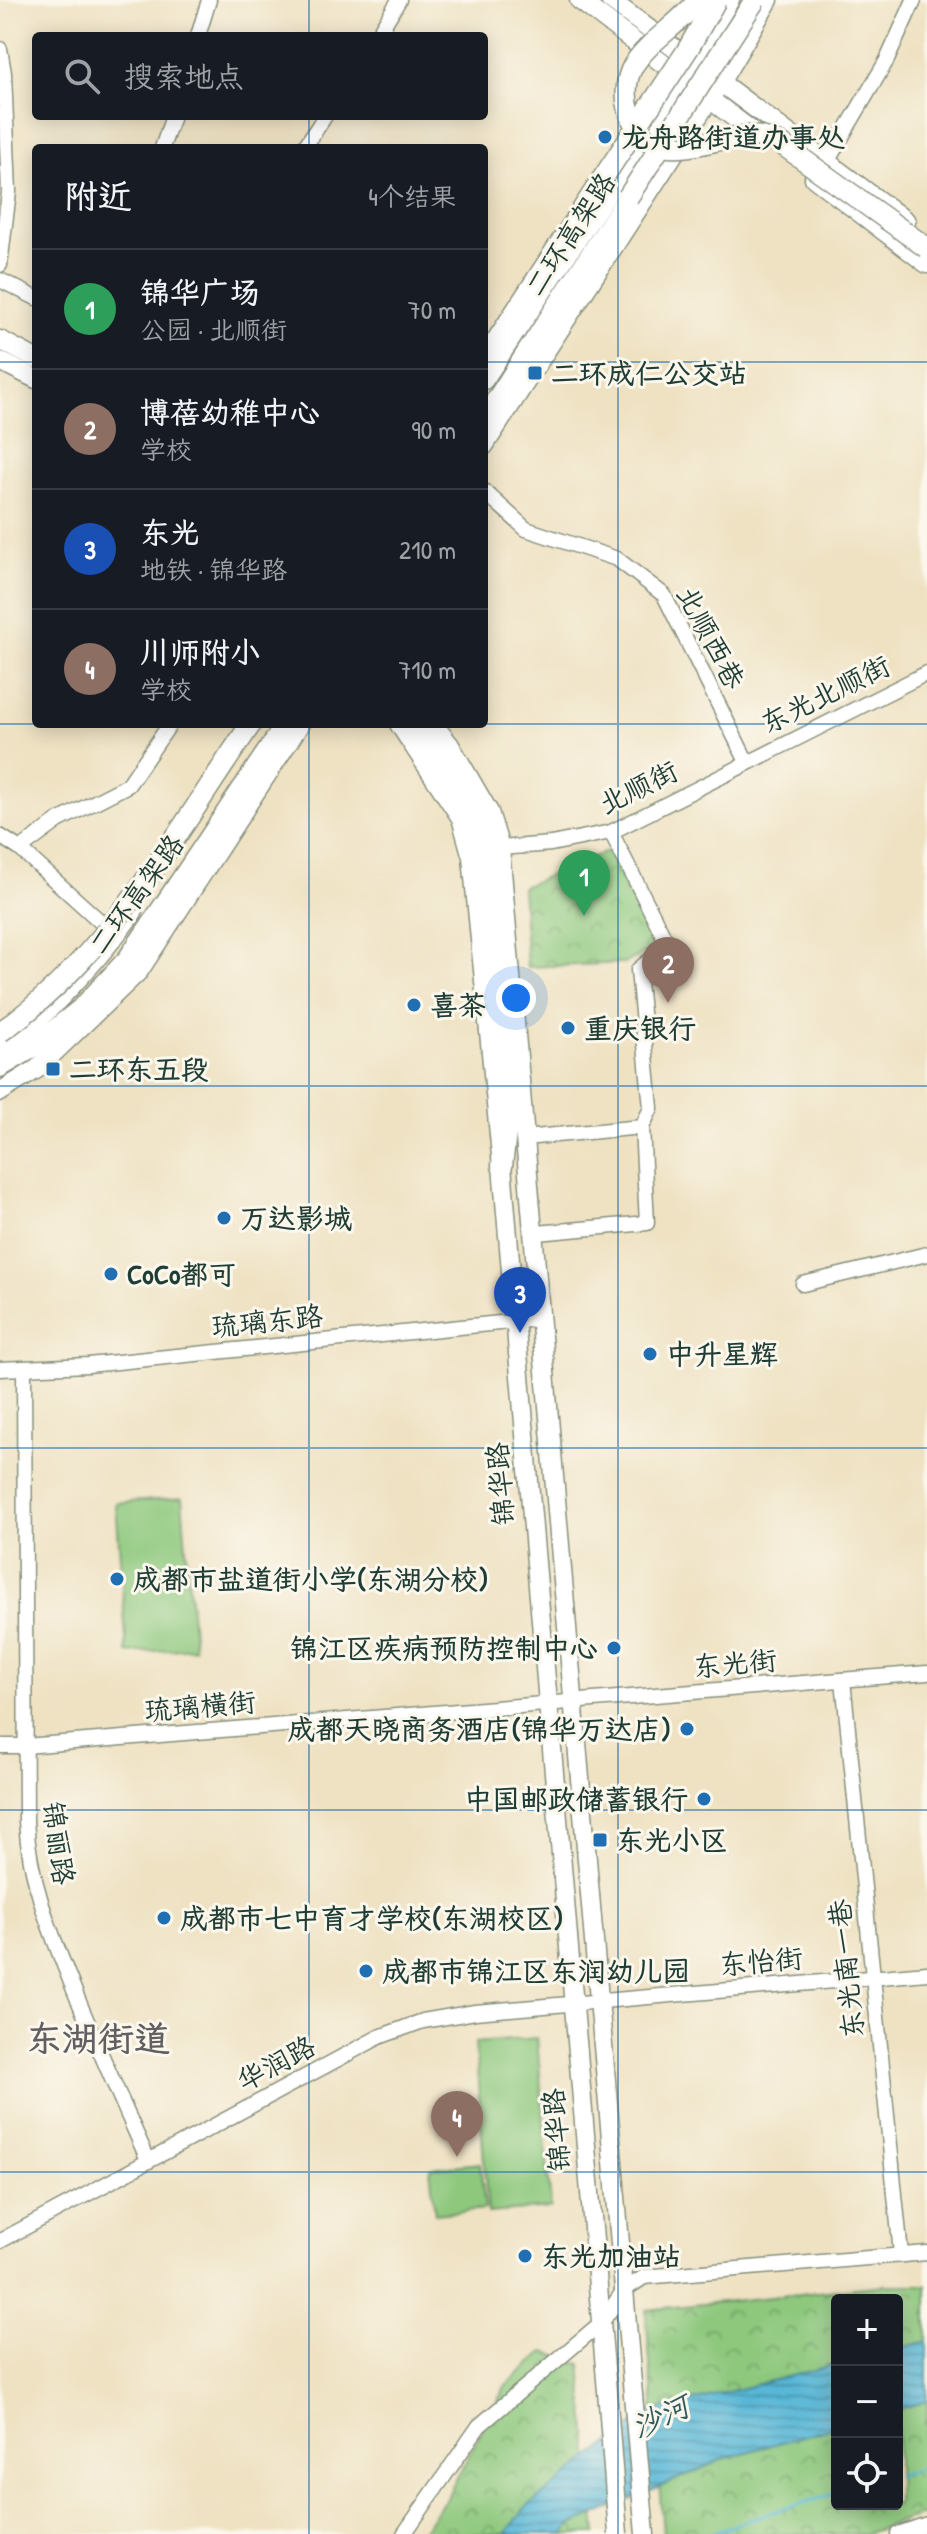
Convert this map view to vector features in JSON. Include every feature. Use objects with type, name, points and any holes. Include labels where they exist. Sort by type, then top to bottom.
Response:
[{"type":"highway","points":[[698,0],[680,21],[640,56],[629,74],[627,104],[638,131],[655,143],[672,148],[745,136],[764,137],[780,143],[927,248]]},
{"type":"highway","name":"二环高架路","points":[[488,354],[688,49],[716,0]]},
{"type":"highway","name":"二环高架路","points":[[488,413],[755,0]]},
{"type":"highway","name":"二环高架路","points":[[0,1032],[65,980],[115,922],[248,728]]},
{"type":"highway","name":"二环高架路","points":[[0,1067],[32,1048],[82,1008],[128,959],[283,728]]},
{"type":"highway","points":[[184,879],[219,842],[297,728]]},
{"type":"highway","points":[[418,728],[479,823],[495,928],[509,1109],[502,1166]]},
{"type":"main road","points":[[579,0],[683,80],[714,90],[827,162],[927,238]]},
{"type":"main road","points":[[610,0],[694,64],[714,90],[927,264]]},
{"type":"main road","points":[[488,374],[694,64],[730,0]]},
{"type":"main road","points":[[488,440],[769,0]]},
{"type":"main road","points":[[0,340],[32,357]]},
{"type":"main road","points":[[0,361],[32,377]]},
{"type":"main road","points":[[0,1047],[13,1041],[69,988],[116,936],[257,728]]},
{"type":"main road","points":[[0,1092],[37,1069],[139,971],[297,728]]},
{"type":"main road","name":"锦华路","points":[[402,728],[461,818],[472,857],[502,1166],[618,2534]]},
{"type":"main road","name":"锦华路","points":[[436,728],[450,745],[489,812],[500,848],[645,2532]]},
{"type":"street","points":[[199,32],[209,0]]},
{"type":"street","points":[[379,32],[399,0]]},
{"type":"street","points":[[827,162],[887,60],[914,0]]},
{"type":"street","points":[[0,49],[4,73],[9,192],[0,265]]},
{"type":"street","points":[[163,144],[172,120]]},
{"type":"street","points":[[307,144],[322,120]]},
{"type":"street","points":[[0,280],[32,296]]},
{"type":"street","name":"北顺西巷","points":[[488,495],[526,529],[617,559],[664,595],[747,762]]},
{"type":"street","name":"东光北顺街","points":[[747,762],[927,673]]},
{"type":"street","points":[[20,849],[58,821],[128,785],[167,728]]},
{"type":"street","name":"北顺街","points":[[500,848],[551,844],[611,832],[747,762]]},
{"type":"street","points":[[537,1233],[647,1223],[642,1127],[651,1108],[638,970],[668,945],[611,832]]},
{"type":"street","points":[[0,836],[20,849],[116,936]]},
{"type":"street","points":[[524,1138],[642,1127]]},
{"type":"street","points":[[803,1284],[927,1254]]},
{"type":"street","name":"琉璃东路","points":[[0,1369],[88,1365],[539,1319]]},
{"type":"street","name":"锦丽路","points":[[24,1368],[27,1845],[47,1922],[148,2160]]},
{"type":"street","name":"东光街","points":[[547,1704],[927,1673]]},
{"type":"street","name":"东光南一巷","points":[[843,1680],[901,2254]]},
{"type":"street","name":"琉璃横街","points":[[0,1746],[547,1704]]},
{"type":"street","name":"东怡街","points":[[599,2002],[927,1973]]},
{"type":"street","name":"华润路","points":[[0,2241],[379,2037],[423,2021],[475,2012],[599,2002]]},
{"type":"street","points":[[404,2534],[479,2426],[602,2322],[624,2290],[644,2277],[927,2253]]},
{"type":"street","points":[[898,2534],[927,2524]]},
{"type":"green space","points":[[607,851],[659,946],[625,963],[527,967],[522,887]]},
{"type":"green space","points":[[182,1498],[194,1648],[127,1653],[116,1503]]},
{"type":"green space","points":[[537,2038],[551,2208],[488,2213],[475,2043]]},
{"type":"green space","points":[[480,2163],[485,2209],[435,2214],[430,2168]]},
{"type":"green space","points":[[885,2285],[927,2285],[927,2513],[865,2534],[663,2534],[646,2310]]},
{"type":"green space","points":[[545,2352],[581,2364],[596,2534],[420,2534],[447,2497],[506,2385]]},
{"type":"water","points":[[927,2341],[927,2401],[903,2408],[903,2366],[903,2347]]},
{"type":"water","name":"沙河","points":[[831,2366],[831,2428],[726,2458],[570,2526],[564,2534],[505,2534],[526,2508],[650,2412]]},
{"type":"waterway","points":[[903,2474],[927,2467]]},
{"type":"waterway","points":[[711,2534],[831,2495]]},
{"type":"place","name":"龙舟路街道办事处","points":[[605,137]]},
{"type":"place","name":"二环成仁公交站","points":[[535,373]]},
{"type":"place","name":"锦华广场","points":[[584,916]]},
{"type":"place","name":"博蓓幼稚中心","points":[[668,1003]]},
{"type":"place","name":"喜茶","points":[[414,1005]]},
{"type":"place","name":"重庆银行","points":[[568,1028]]},
{"type":"place","name":"二环东五段","points":[[53,1069]]},
{"type":"place","name":"万达影城","points":[[224,1218]]},
{"type":"place","name":"CoCo都可","points":[[111,1274]]},
{"type":"place","name":"东光","points":[[520,1333]]},
{"type":"place","name":"中升星辉","points":[[650,1354]]},
{"type":"place","name":"成都市盐道街小学(东湖分校)","points":[[117,1579]]},
{"type":"place","name":"锦江区疾病预防控制中心","points":[[614,1648]]},
{"type":"place","name":"成都天晓商务酒店(锦华万达店)","points":[[687,1729]]},
{"type":"place","name":"中国邮政储蓄银行","points":[[704,1799]]},
{"type":"place","name":"东光小区","points":[[600,1840]]},
{"type":"place","name":"成都市七中育才学校(东湖校区)","points":[[164,1918]]},
{"type":"place","name":"成都市锦江区东润幼儿园","points":[[366,1971]]},
{"type":"place","name":"川师附小","points":[[457,2157]]},
{"type":"place","name":"东光加油站","points":[[525,2256]]},
{"type":"district","name":"东湖街道","points":[[98,2037]]}]
